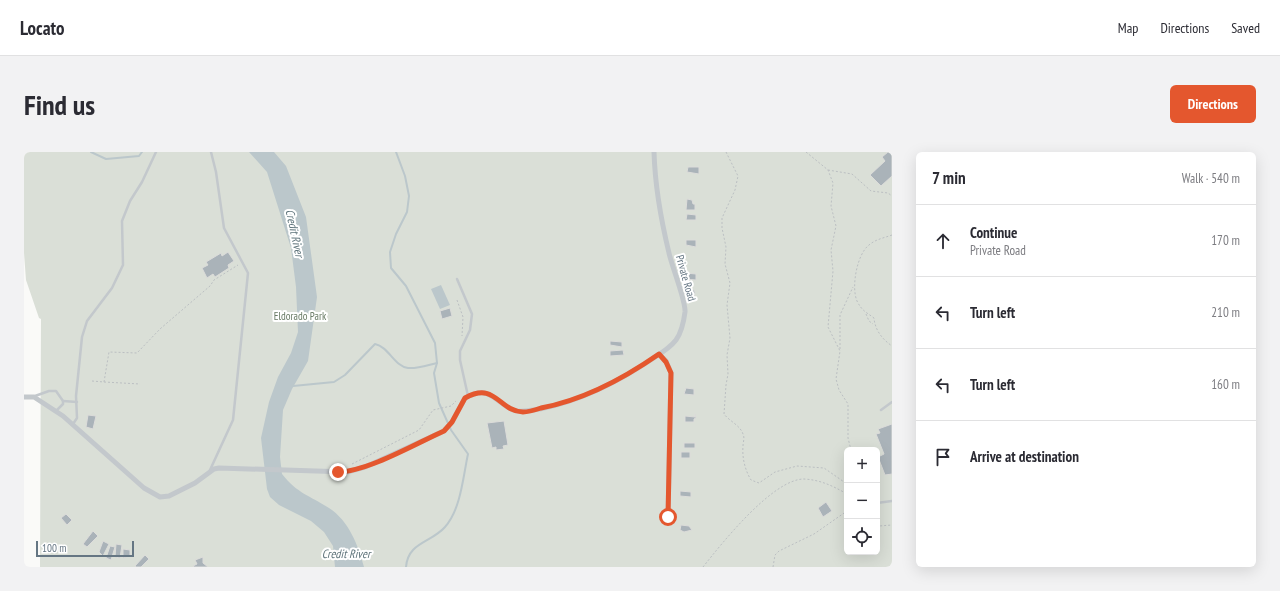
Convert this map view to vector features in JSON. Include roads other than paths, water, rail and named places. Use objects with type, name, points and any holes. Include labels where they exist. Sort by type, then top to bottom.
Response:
[{"type":"street","name":"Private Road","points":[[468,396],[478,393],[490,393],[514,410],[523,412],[554,406],[594,392],[628,376],[676,340],[683,324],[685,310],[669,254],[659,206],[655,177],[654,152]]},
{"type":"street","points":[[659,354],[666,362],[671,373],[668,517]]},
{"type":"street","points":[[24,397],[34,397],[56,411],[73,424],[144,488],[160,497],[168,496],[219,468],[347,472],[365,467],[444,431],[452,422],[465,398],[468,396]]},
{"type":"lane","points":[[73,424],[77,418],[82,337],[87,322],[112,288],[123,265],[122,221],[130,201],[142,182],[156,152]]},
{"type":"lane","points":[[210,152],[217,179],[224,228],[248,273],[234,420],[210,472]]},
{"type":"lane","points":[[457,279],[472,314],[470,330],[460,351],[460,360],[468,396]]},
{"type":"lane","points":[[34,397],[49,391],[56,391],[63,401]]},
{"type":"lane","points":[[63,401],[77,402]]},
{"type":"lane","points":[[56,411],[63,404],[63,401]]},
{"type":"lane","points":[[881,410],[892,402]]},
{"type":"lane","points":[[880,503],[892,501]]},
{"type":"water","name":"Credit River","points":[[249,152],[274,152],[286,166],[306,217],[317,297],[308,361],[292,389],[283,410],[280,457],[282,474],[293,486],[336,513],[352,534],[364,567],[335,567],[333,546],[324,532],[311,521],[279,505],[270,497],[267,489],[261,438],[269,402],[278,377],[291,353],[298,332],[296,287],[291,248],[267,172]]},
{"type":"water","points":[[441,285],[450,305],[440,309],[431,289]]},
{"type":"waterway","points":[[91,152],[106,159],[139,156],[142,152]]},
{"type":"waterway","points":[[396,152],[405,176],[409,196],[407,212],[396,234],[390,252],[391,268],[406,286],[435,343],[437,363],[434,373],[439,403],[451,430],[468,454],[461,492],[455,511],[445,527],[411,552],[406,567]]},
{"type":"waterway","points":[[293,386],[334,382],[345,375],[375,344],[384,349],[403,367],[415,368],[437,363]]},
{"type":"park label","name":"Eldorado Park","points":[[300,316]]}]
